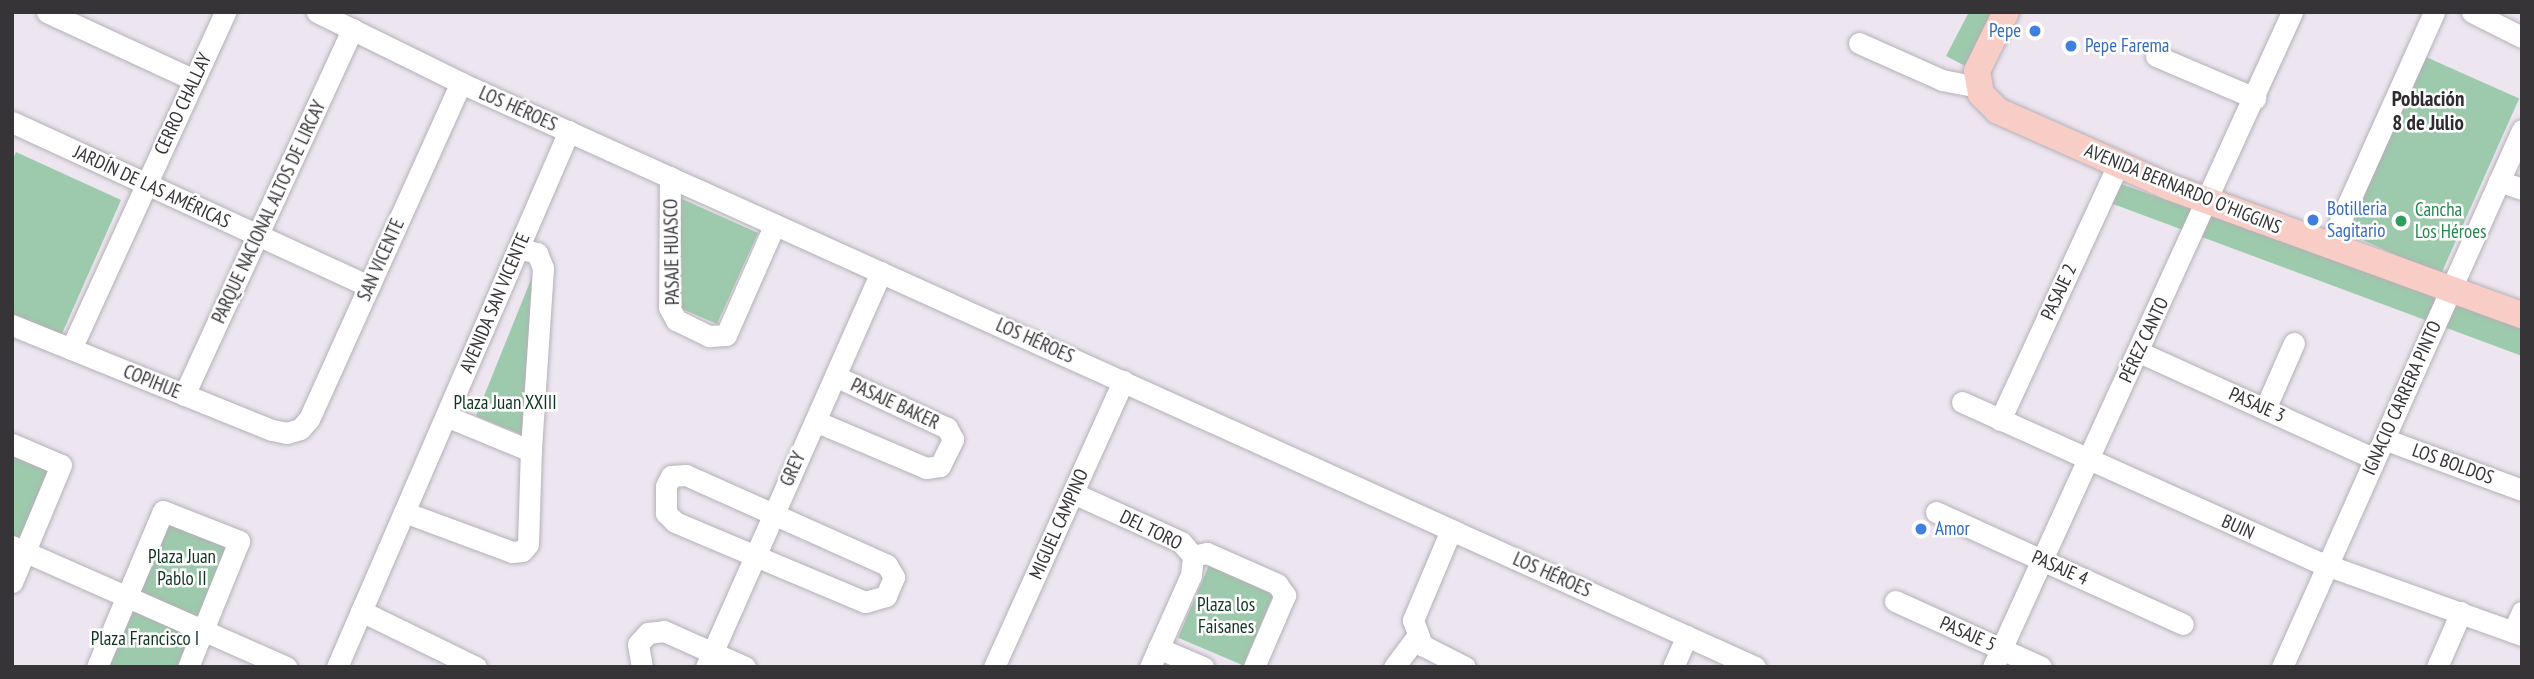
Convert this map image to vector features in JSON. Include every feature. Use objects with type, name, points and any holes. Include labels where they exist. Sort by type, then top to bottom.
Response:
[{"type":"main road","points":[[1978,87],[1978,67],[2006,12]]},
{"type":"main road","name":"AVENIDA BERNARDO O'HIGGINS","points":[[1978,87],[1985,101],[1998,111],[2118,165],[2208,202],[2522,315]]},
{"type":"street","points":[[47,12],[194,80]]},
{"type":"street","name":"CERRO CHALLAY","points":[[71,349],[225,12]]},
{"type":"street","name":"PÉREZ CANTO","points":[[1997,658],[2208,202],[2292,12]]},
{"type":"street","points":[[2329,246],[2434,12]]},
{"type":"street","points":[[2472,12],[2522,37]]},
{"type":"street","name":"LOS HÉROES","points":[[320,13],[461,83],[1687,636],[1741,664]]},
{"type":"street","name":"PARQUE NACIONAL ALTOS DE LIRCAY","points":[[184,395],[352,29]]},
{"type":"street","points":[[1859,43],[1942,80],[1978,87]]},
{"type":"street","points":[[2156,57],[2255,98]]},
{"type":"street","name":"SAN VICENTE","points":[[293,432],[309,419],[461,83]]},
{"type":"street","name":"JARDÍN DE LAS AMÉRICAS","points":[[14,127],[369,286]]},
{"type":"street","name":"IGNACIO CARRERA PINTO","points":[[2282,667],[2522,130]]},
{"type":"street","name":"AVENIDA SAN VICENTE","points":[[337,667],[569,131]]},
{"type":"street","name":"PASAJE 2","points":[[2000,420],[2118,165]]},
{"type":"street","name":"PASAJE HUASCO","points":[[670,177],[670,307],[676,320],[709,336],[726,334],[775,224]]},
{"type":"street","points":[[2499,181],[2522,189]]},
{"type":"street","points":[[404,512],[512,551],[522,551],[528,544],[543,268],[537,253],[519,248]]},
{"type":"street","name":"GREY","points":[[709,659],[881,272]]},
{"type":"street","name":"COPIHUE","points":[[12,325],[279,433],[293,432]]},
{"type":"street","points":[[2264,409],[2294,343]]},
{"type":"street","name":"PASAJE 3","points":[[2139,352],[2375,459]]},
{"type":"street","name":"PASAJE BAKER","points":[[814,421],[926,468],[940,466],[953,439],[947,428],[835,376]]},
{"type":"street","name":"MIGUEL CAMPINO","points":[[994,667],[1123,381]]},
{"type":"street","name":"BUIN","points":[[1962,402],[2088,461],[2329,565],[2517,633]]},
{"type":"street","points":[[446,416],[531,451]]},
{"type":"street","name":"LOS BOLDOS","points":[[2384,439],[2522,490]]},
{"type":"street","points":[[12,444],[61,465],[19,549],[12,582]]},
{"type":"street","points":[[686,475],[887,565],[894,577],[886,596],[864,603],[755,556],[675,522],[666,513],[666,486],[671,476],[686,475]]},
{"type":"street","name":"DEL TORO","points":[[1073,493],[1181,542],[1194,556],[1191,575],[1154,658]]},
{"type":"street","points":[[97,667],[124,596],[163,511],[239,541],[188,667]]},
{"type":"street","name":"PASAJE 4","points":[[1936,512],[2183,624]]},
{"type":"street","points":[[1451,530],[1413,620],[1417,637],[1428,650],[1465,667]]},
{"type":"street","points":[[19,549],[286,667]]},
{"type":"street","points":[[1194,556],[1207,553],[1277,584],[1285,595],[1254,667]]},
{"type":"street","name":"PASAJE 5","points":[[1895,601],[1997,658],[2041,667]]},
{"type":"street","points":[[361,611],[476,667]]},
{"type":"street","points":[[2437,667],[2461,612]]},
{"type":"street","points":[[2517,633],[2522,612]]},
{"type":"street","points":[[642,667],[638,644],[648,633],[664,631],[709,659],[745,667]]},
{"type":"street","points":[[1673,667],[1687,636]]},
{"type":"street","points":[[1394,667],[1417,637]]},
{"type":"street","points":[[1154,658],[1203,667]]},
{"type":"green space","points":[[1969,12],[1998,12],[1969,68],[1946,56]]},
{"type":"green space","points":[[2426,57],[2519,98],[2441,275],[2347,233]]},
{"type":"green space","points":[[16,152],[121,200],[61,336],[12,316],[12,161]]},
{"type":"green space","points":[[2113,181],[2522,328],[2522,356],[2105,201]]},
{"type":"green space","points":[[680,198],[758,233],[717,324],[680,308]]},
{"type":"green space","name":"Plaza Juan XXIII","points":[[532,277],[525,436],[476,416]]},
{"type":"green space","points":[[12,453],[50,468],[19,542],[12,539]]},
{"type":"green space","name":"Plaza Juan Pablo II","points":[[161,517],[231,545],[200,622],[130,594]]},
{"type":"green space","name":"Plaza los Faisanes","points":[[1209,565],[1274,593],[1243,665],[1178,638]]},
{"type":"green space","name":"Plaza Francisco I","points":[[129,603],[195,631],[181,667],[103,667]]},
{"type":"place","name":"Pepe","points":[[2035,31]]},
{"type":"place","name":"Pepe Farema","points":[[2071,46]]},
{"type":"place","name":"Botilleria Sagitario","points":[[2313,220]]},
{"type":"place","name":"Cancha Los Héroes","points":[[2401,221]]},
{"type":"place","name":"Amor","points":[[1921,529]]},
{"type":"district","name":"Población 8 de Julio","points":[[2428,111]]}]
